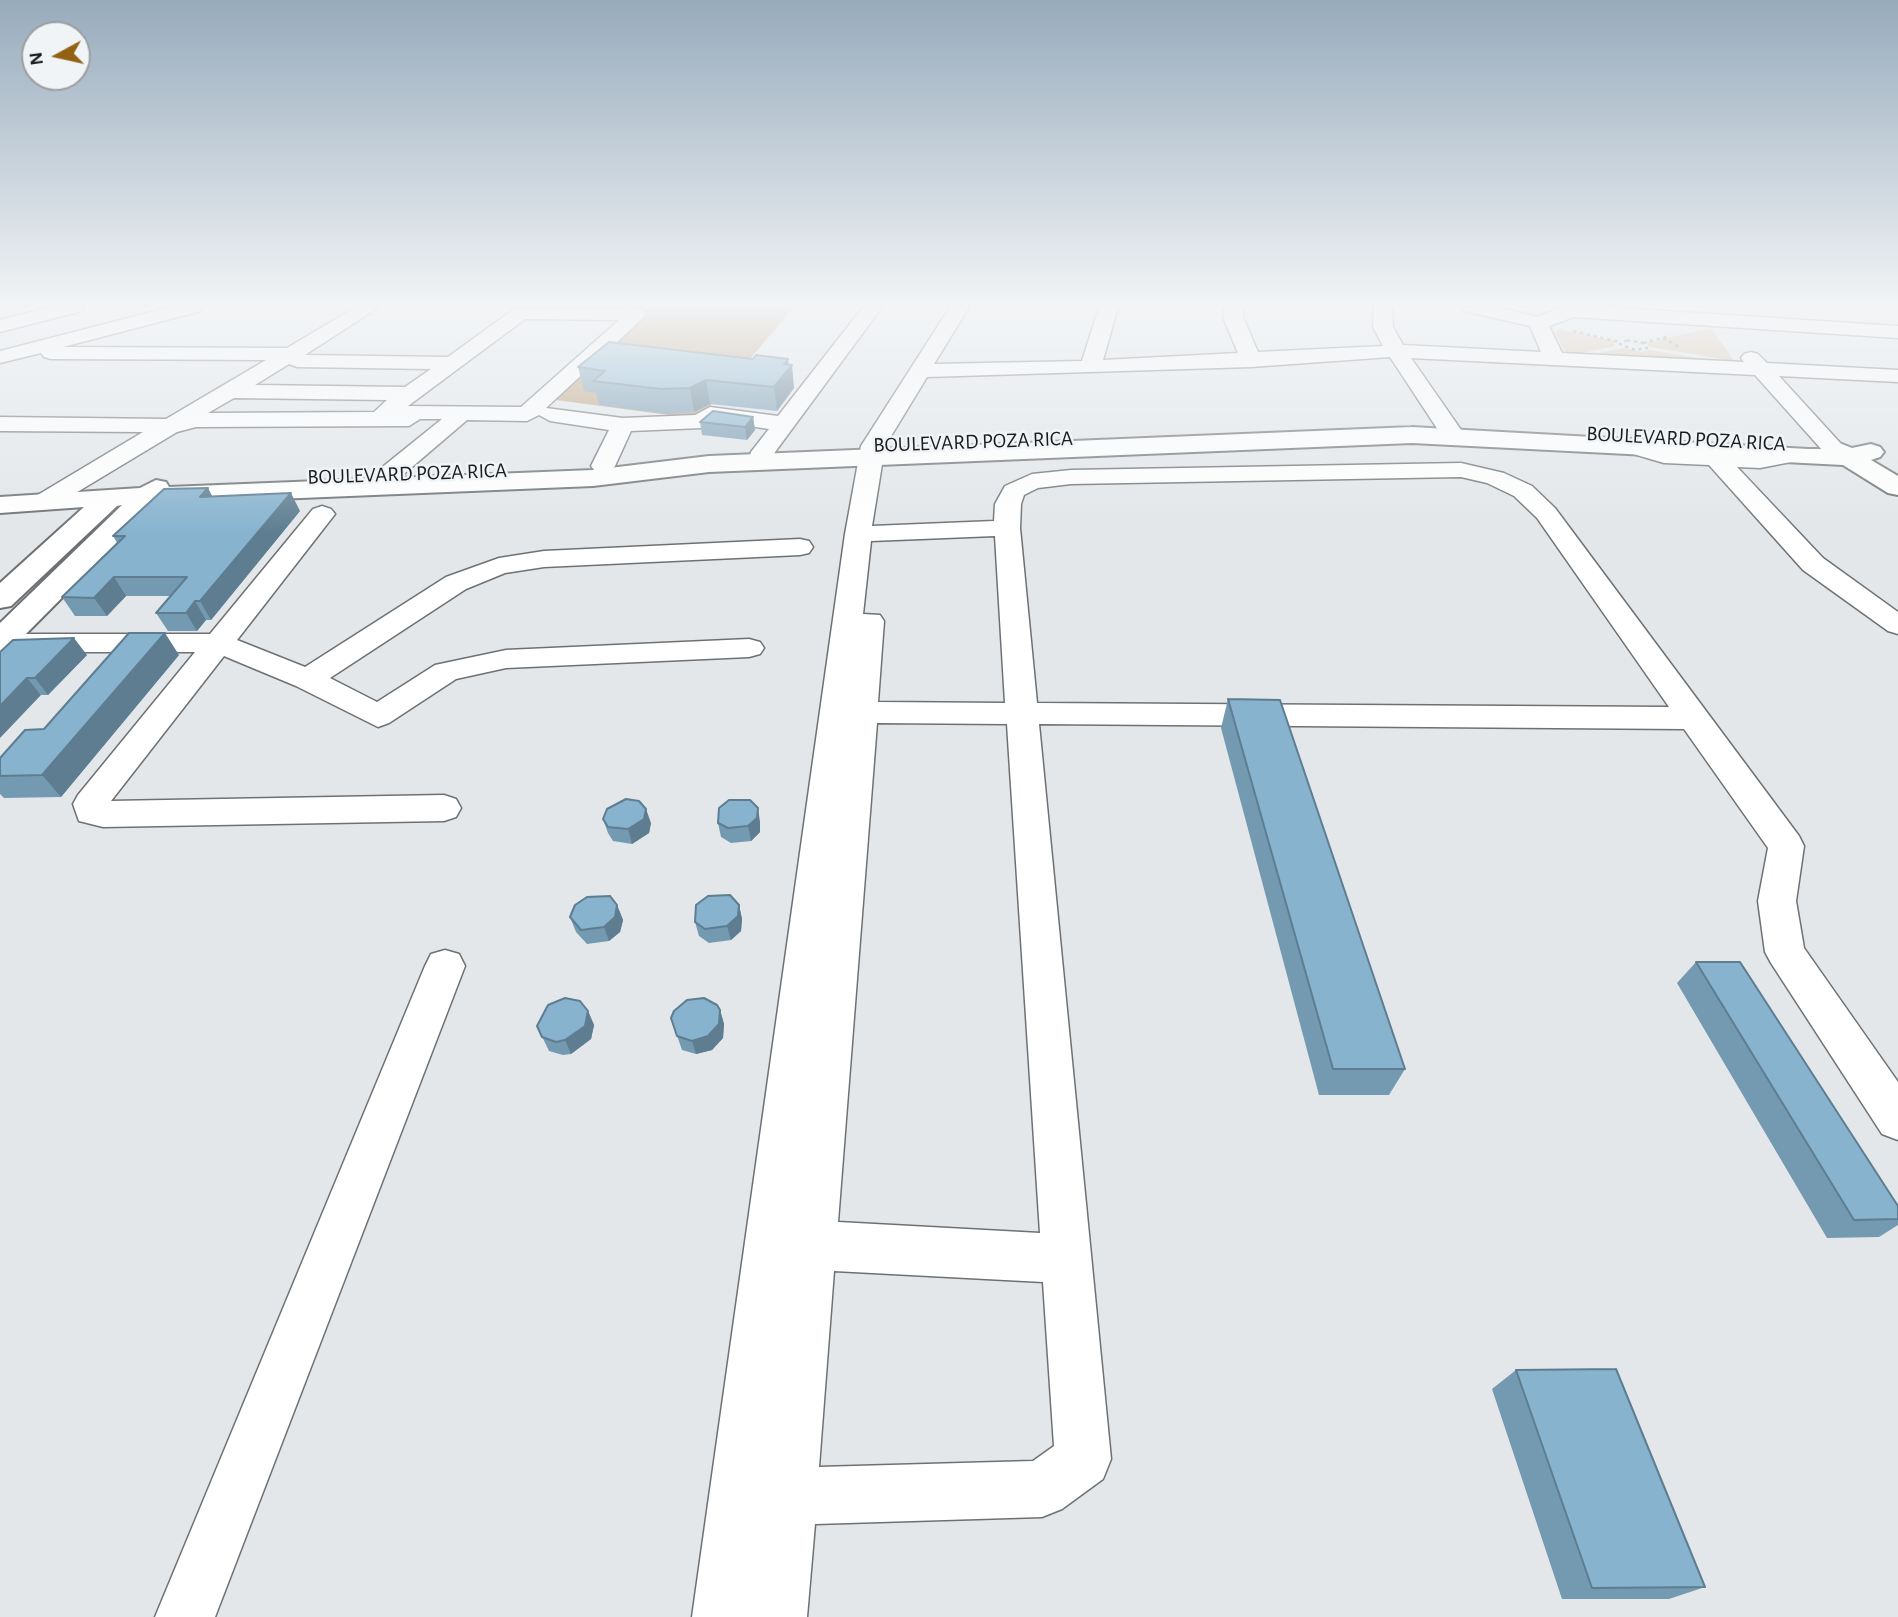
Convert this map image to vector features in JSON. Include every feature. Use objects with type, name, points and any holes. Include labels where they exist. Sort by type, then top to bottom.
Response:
[{"type":"main road","name":"BOULEVARD POZA RICA","points":[[134,492],[593,478],[762,457],[890,448],[1439,431],[1898,453]]},
{"type":"main road","name":"BOULEVARD POZA RICA","points":[[1551,437],[1631,446],[1788,456],[1849,452]]},
{"type":"main road","points":[[1849,452],[1898,487]]},
{"type":"main road","name":"BOULEVARD POZA RICA","points":[[0,505],[134,492],[388,474],[603,466],[707,454],[762,457]]},
{"type":"main road","points":[[0,599],[134,492]]},
{"type":"main road","points":[[0,641],[134,492]]},
{"type":"street","points":[[45,501],[245,382]]},
{"type":"street","points":[[424,382],[385,412],[527,414],[561,382]]},
{"type":"street","points":[[762,457],[816,382]]},
{"type":"street","points":[[777,1617],[788,1496],[791,1244],[868,534],[890,448],[915,382]]},
{"type":"street","points":[[933,392],[938,382]]},
{"type":"street","points":[[1406,382],[1439,431]]},
{"type":"street","points":[[1774,382],[1849,452]]},
{"type":"street","points":[[230,391],[409,394]]},
{"type":"street","points":[[550,414],[623,425],[701,421],[710,414],[784,424]]},
{"type":"street","points":[[0,424],[173,426],[195,420],[456,419],[388,474]]},
{"type":"street","points":[[603,466],[623,425]]},
{"type":"street","points":[[1631,446],[1664,456],[1760,461],[1788,456]]},
{"type":"street","points":[[1716,459],[1812,564],[1898,625]]},
{"type":"street","points":[[737,1498],[1042,1489],[1083,1459],[1007,528],[1008,504],[1014,491],[1032,481],[1071,477],[1461,471],[1495,478],[1524,492],[1546,513],[1691,718],[1786,846],[1777,901],[1786,952],[1898,1119]]},
{"type":"street","points":[[322,514],[90,804],[91,812],[103,814],[444,807]]},
{"type":"street","points":[[868,534],[1007,528]]},
{"type":"street","points":[[307,679],[456,583],[499,566],[544,559],[800,547]]},
{"type":"street","points":[[0,647],[25,643],[218,643],[307,679],[378,716],[446,672],[506,659],[749,648]]},
{"type":"street","points":[[849,713],[1691,718]]},
{"type":"street","points":[[185,1617],[444,966]]},
{"type":"street","points":[[791,1244],[1067,1259]]},
{"type":"street","points":[[722,1617],[737,1498],[791,1244]]},
{"type":"shaded area","points":[[574,382],[730,382],[699,419],[556,400]]},
{"type":"building","points":[[605,382],[701,382],[690,388],[661,389]]},
{"type":"building","points":[[730,382],[778,382],[774,387]]},
{"type":"building","points":[[713,411],[753,417],[745,427],[700,422]]},
{"type":"building","points":[[208,488],[200,497],[291,493],[200,601],[195,601],[186,613],[156,613],[187,577],[114,577],[94,598],[62,597],[125,536],[113,536],[164,489]]},
{"type":"building","points":[[129,633],[165,633],[42,775],[0,776],[0,758],[25,730],[44,729]]},
{"type":"building","points":[[74,638],[35,678],[27,678],[0,706],[0,652],[13,640]]},
{"type":"building","points":[[1228,699],[1280,700],[1405,1069],[1333,1069]]},
{"type":"building","points":[[626,799],[639,801],[646,809],[644,819],[628,829],[608,827],[603,819],[607,809]]},
{"type":"building","points":[[729,800],[750,800],[758,808],[757,818],[748,826],[728,828],[718,823],[719,808]]},
{"type":"building","points":[[730,895],[739,905],[738,916],[727,926],[705,929],[695,922],[696,905],[708,896]]},
{"type":"building","points":[[610,896],[617,905],[615,917],[604,927],[581,930],[570,917],[575,905],[587,897]]},
{"type":"building","points":[[1696,962],[1740,962],[1898,1206],[1898,1219],[1854,1220]]},
{"type":"building","points":[[565,998],[580,1001],[588,1011],[585,1026],[565,1040],[556,1042],[542,1037],[537,1026],[548,1005]]},
{"type":"building","points":[[704,998],[717,1005],[720,1010],[719,1024],[708,1036],[692,1041],[677,1036],[671,1018],[674,1011],[687,1000]]},
{"type":"building","points":[[1616,1369],[1705,1587],[1592,1588],[1516,1370]]}]
